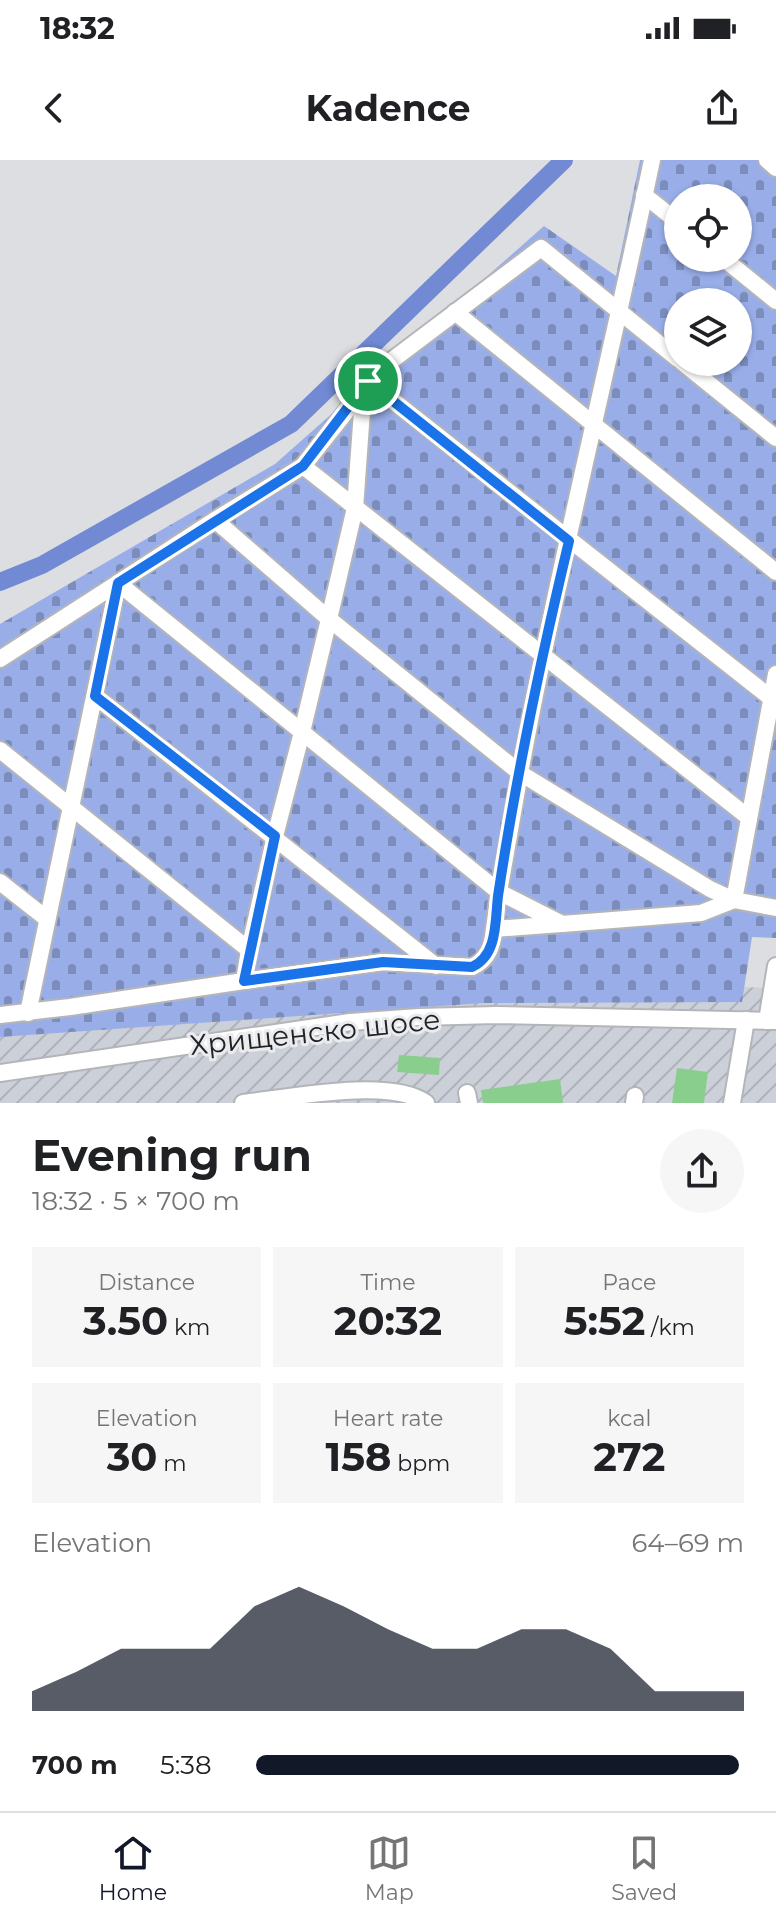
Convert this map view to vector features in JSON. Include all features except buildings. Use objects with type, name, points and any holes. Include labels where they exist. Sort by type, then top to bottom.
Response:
[{"type":"street","points":[[2,1013],[28,1013],[383,962],[472,967],[482,963],[492,945],[542,656],[652,160]]},
{"type":"street","points":[[767,160],[776,168]]},
{"type":"street","points":[[644,195],[664,211]]},
{"type":"street","points":[[0,659],[303,466],[368,381],[541,248],[664,347]]},
{"type":"street","points":[[740,272],[776,301]]},
{"type":"street","points":[[455,312],[776,572]]},
{"type":"street","points":[[700,376],[776,438]]},
{"type":"street","points":[[244,981],[275,836],[355,508],[363,397],[368,381]]},
{"type":"street","points":[[368,381],[771,698]]},
{"type":"street","points":[[303,466],[748,817]]},
{"type":"street","points":[[215,520],[329,619],[520,773],[697,881],[734,900],[776,908]]},
{"type":"street","points":[[28,1013],[118,583]]},
{"type":"street","points":[[118,583],[499,892],[562,924]]},
{"type":"street","points":[[734,900],[776,674]]},
{"type":"street","points":[[95,696],[436,966]]},
{"type":"street","points":[[0,750],[249,950]]},
{"type":"street","points":[[0,882],[47,919]]},
{"type":"street","points":[[494,929],[701,913],[734,900]]},
{"type":"street","points":[[771,1021],[776,966]]},
{"type":"street","name":"Хрищенско шосе","points":[[0,1073],[310,1028],[419,1017],[496,1015],[771,1021]]},
{"type":"street","points":[[732,1103],[746,1020]]},
{"type":"street","points":[[243,1103],[345,1091],[382,1090],[415,1095],[426,1103]]},
{"type":"shaded area","points":[[776,988],[776,1103],[0,1103],[0,1013]]},
{"type":"green space","points":[[640,160],[776,160],[776,938],[752,937],[742,1002],[484,1003],[0,1037],[0,624],[275,464],[544,226],[616,276]]},
{"type":"waterway","points":[[0,582],[42,565],[291,424],[564,160]]},
{"type":"route","points":[[368,381],[569,541],[542,656],[492,945],[482,963],[472,967],[383,962],[244,981],[275,836],[95,696],[118,583],[303,466],[368,381]]}]
